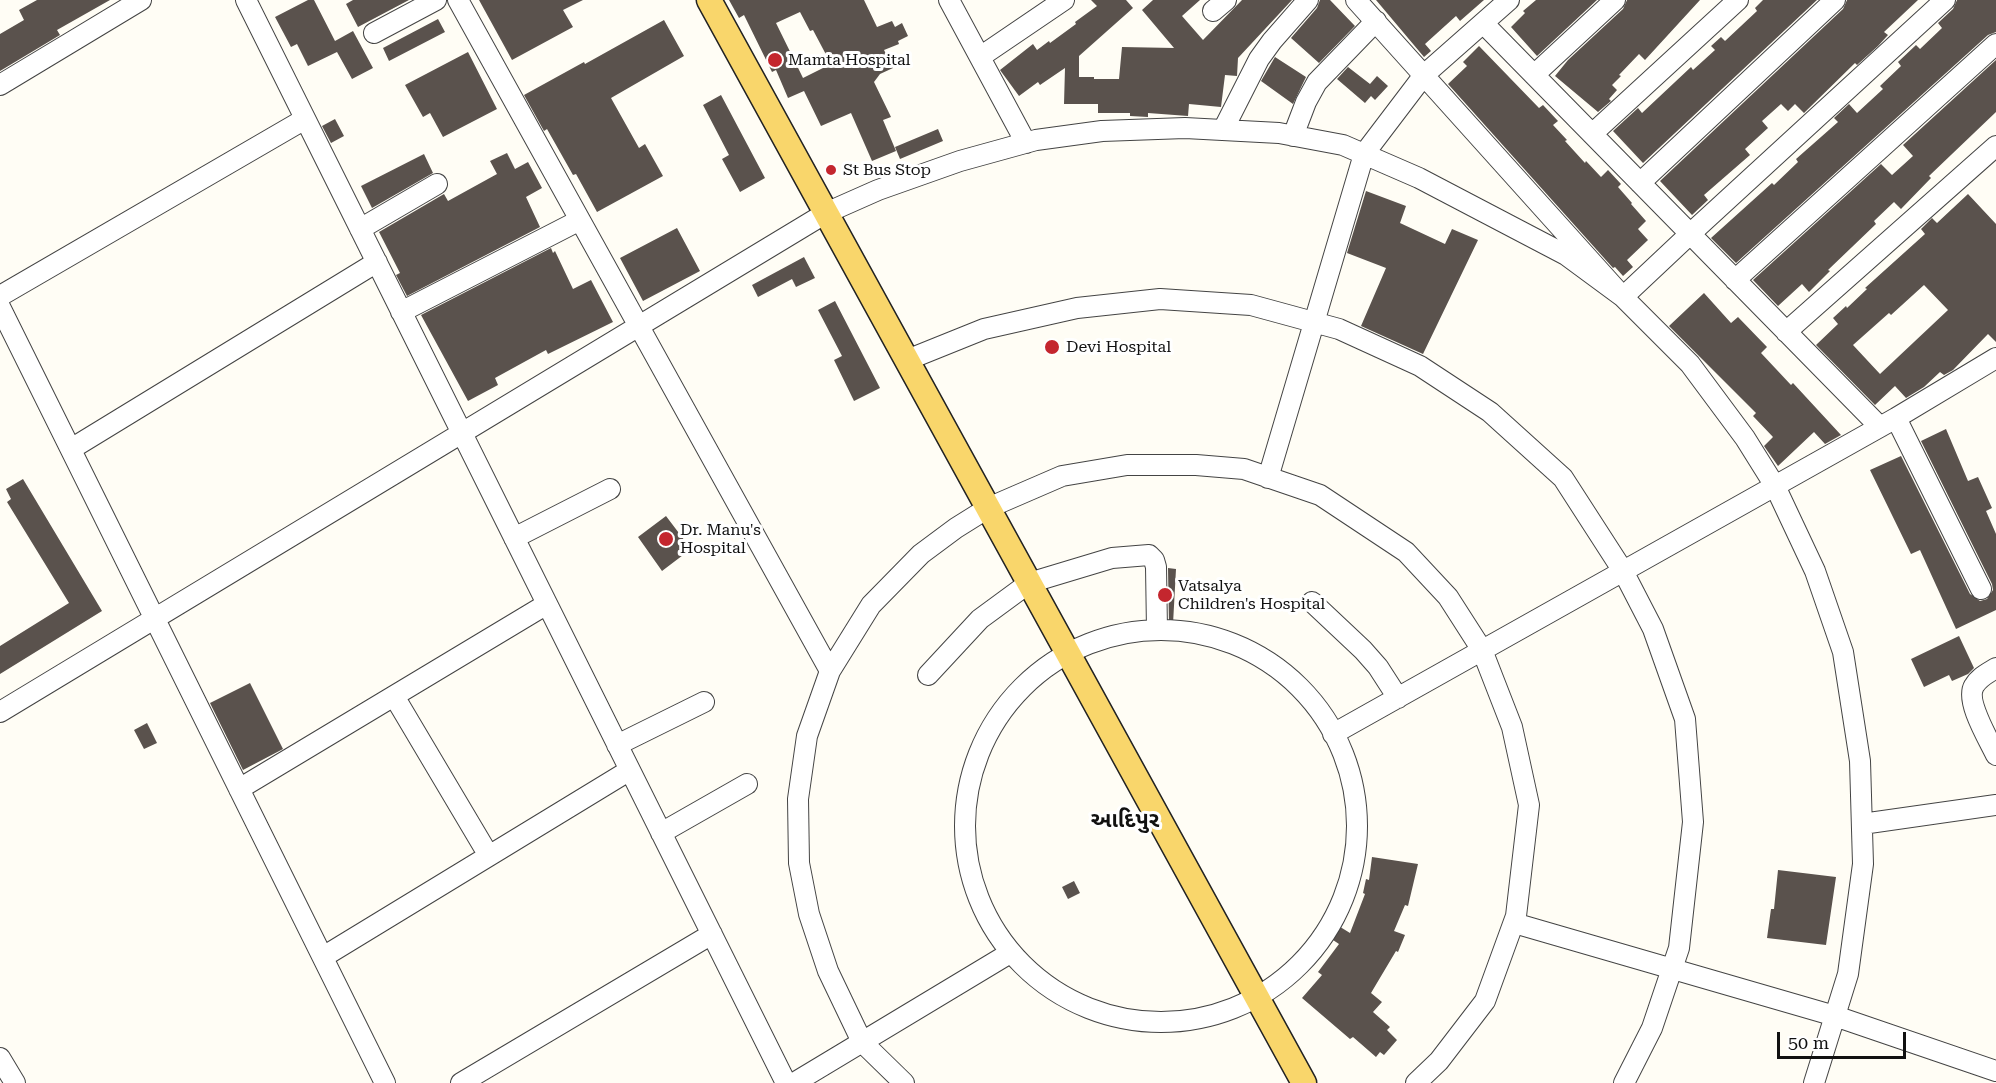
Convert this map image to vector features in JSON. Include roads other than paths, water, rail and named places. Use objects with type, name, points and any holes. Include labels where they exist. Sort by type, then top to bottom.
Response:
[{"type":"main road","points":[[694,0],[907,360],[982,511]]},
{"type":"main road","points":[[709,0],[821,217],[1061,655],[1252,1002],[1304,1083]]},
{"type":"main road","points":[[1252,1002],[1289,1083]]},
{"type":"street","points":[[0,85],[141,0]]},
{"type":"street","points":[[246,0],[786,1083]]},
{"type":"street","points":[[374,33],[436,0]]},
{"type":"street","points":[[458,0],[830,670]]},
{"type":"street","points":[[949,0],[1026,143]]},
{"type":"street","points":[[980,57],[1064,0]]},
{"type":"street","points":[[1222,130],[1259,59],[1308,0]]},
{"type":"street","points":[[1356,0],[1623,297],[1690,364],[1745,438],[1775,486],[1815,571],[1843,652],[1860,761],[1863,864],[1848,974],[1814,1083]]},
{"type":"street","points":[[1268,478],[1364,154],[1424,75],[1509,0]]},
{"type":"street","points":[[1534,75],[1615,0]]},
{"type":"street","points":[[1592,135],[1738,0]]},
{"type":"street","points":[[1640,183],[1835,0]]},
{"type":"street","points":[[1623,297],[1945,0]]},
{"type":"street","points":[[1293,136],[1306,102],[1317,82],[1376,21]]},
{"type":"street","points":[[1484,24],[1786,332],[1888,423],[1981,589]]},
{"type":"street","points":[[1736,280],[1996,44]]},
{"type":"street","points":[[0,296],[305,119]]},
{"type":"street","points":[[0,712],[821,217],[878,190],[960,161],[1026,143],[1102,131],[1185,128],[1293,136],[1343,145],[1419,178],[1566,255],[1623,297]]},
{"type":"street","points":[[1786,332],[1996,146]]},
{"type":"street","points":[[360,229],[437,184]]},
{"type":"street","points":[[401,312],[580,220]]},
{"type":"street","points":[[71,449],[376,262]]},
{"type":"street","points":[[907,360],[984,329],[1077,308],[1160,299],[1251,305],[1339,329],[1420,366],[1490,412],[1563,478],[1623,571],[1653,629],[1685,719],[1693,822],[1679,948],[1652,1028],[1624,1083]]},
{"type":"street","points":[[0,307],[385,1083]]},
{"type":"street","points":[[1333,734],[1888,423],[1996,358]]},
{"type":"street","points":[[904,1083],[862,1042],[828,972],[809,914],[799,863],[798,799],[807,736],[830,670],[871,605],[921,554],[982,511],[1062,476],[1127,465],[1196,465],[1244,469],[1320,495],[1406,552],[1448,597],[1482,650],[1512,727],[1529,805],[1514,922],[1485,1001],[1440,1061],[1416,1083]]},
{"type":"street","points":[[514,538],[610,489]]},
{"type":"street","points":[[928,675],[980,619],[1024,587],[1112,558],[1149,555],[1154,560],[1157,630]]},
{"type":"street","points":[[1312,602],[1363,650],[1398,698]]},
{"type":"street","points":[[239,789],[547,604]]},
{"type":"street","points":[[1173,629],[1207,635],[1237,645],[1278,668],[1306,694],[1325,719],[1341,750],[1354,791],[1357,830],[1353,866],[1340,907],[1328,931],[1302,965],[1252,1002],[1199,1020],[1163,1024],[1124,1020],[1086,1009],[1043,985],[1010,952],[996,934],[977,896],[966,855],[964,813],[969,781],[984,740],[1005,705],[1033,676],[1061,655],[1100,638],[1137,630],[1173,629]]},
{"type":"street","points":[[1996,668],[1983,676],[1973,687],[1972,704],[1996,755]]},
{"type":"street","points":[[394,696],[489,856]]},
{"type":"street","points":[[617,745],[704,702]]},
{"type":"street","points":[[322,957],[630,770]]},
{"type":"street","points":[[661,833],[747,784]]},
{"type":"street","points":[[1862,824],[1996,805]]},
{"type":"street","points":[[1514,922],[1835,1016],[1996,1071]]},
{"type":"street","points":[[461,1083],[712,934]]},
{"type":"street","points":[[794,1083],[1010,952]]},
{"type":"street","points":[[0,1058],[15,1083]]},
{"type":"place","name":"Mamta Hospital","points":[[775,60]]},
{"type":"place","name":"St Bus Stop","points":[[831,170]]},
{"type":"place","name":"Devi Hospital","points":[[1052,347]]},
{"type":"place","name":"Dr. Manu's Hospital","points":[[666,539]]},
{"type":"place","name":"Vatsalya Children's Hospital","points":[[1165,595]]},
{"type":"district","name":"આદિપુર","points":[[1125,821]]}]
